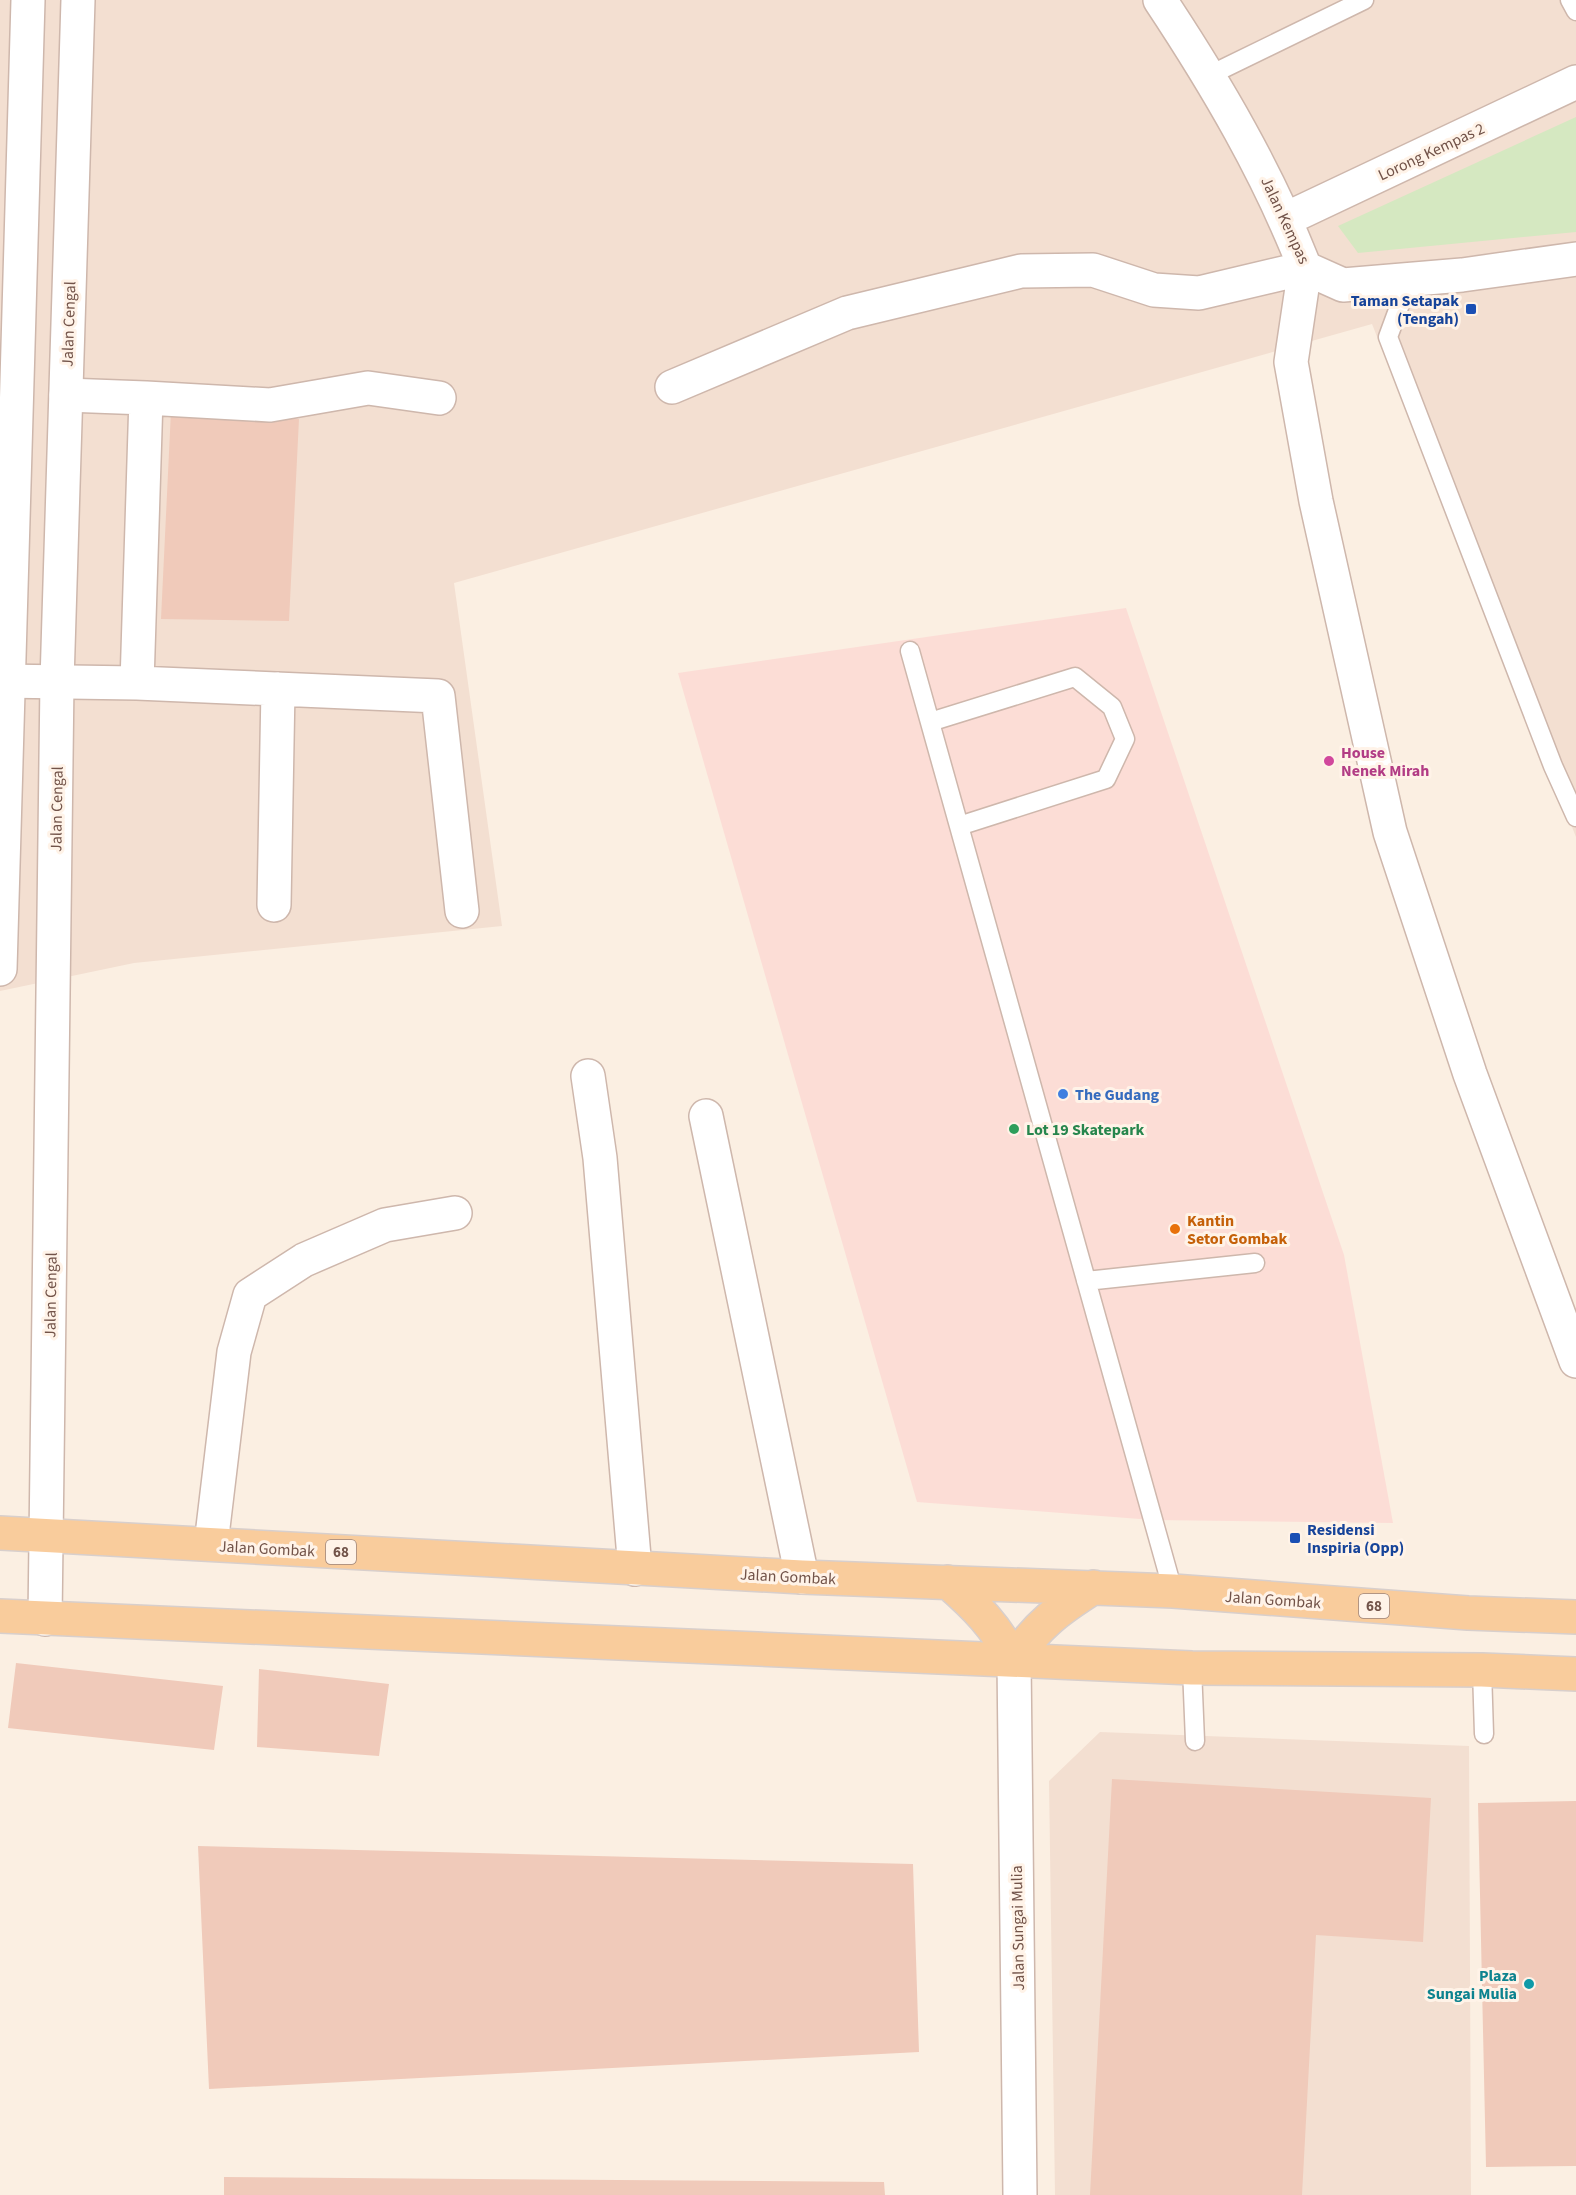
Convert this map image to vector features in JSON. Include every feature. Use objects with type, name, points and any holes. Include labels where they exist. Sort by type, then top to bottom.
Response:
[{"type":"main road","name":"Jalan Gombak","points":[[0,1533],[635,1569],[1173,1591],[1468,1612],[1576,1617]]},
{"type":"main road","points":[[948,1582],[976,1606],[998,1631],[1014,1660]]},
{"type":"main road","points":[[1014,1660],[1038,1628],[1059,1609],[1095,1587]]},
{"type":"main road","points":[[0,1616],[1192,1668],[1482,1670],[1576,1674]]},
{"type":"street","points":[[0,969],[9,321],[28,0]]},
{"type":"street","name":"Jalan Cengal","points":[[45,1619],[57,681],[78,0]]},
{"type":"street","name":"Jalan Kempas","points":[[1160,0],[1210,75],[1263,171],[1286,219],[1305,268],[1343,285],[1409,280],[1576,260]]},
{"type":"street","name":"Lorong Kempas 2","points":[[1286,219],[1576,82]]},
{"type":"street","points":[[672,387],[847,313],[1021,271],[1093,270],[1154,290],[1198,292],[1305,268],[1291,362],[1316,501],[1390,832],[1470,1074],[1576,1360]]},
{"type":"street","points":[[66,395],[270,405],[368,388],[439,398]]},
{"type":"street","points":[[137,682],[146,398]]},
{"type":"street","points":[[4,681],[137,682],[438,696],[462,911]]},
{"type":"street","points":[[274,905],[278,689]]},
{"type":"street","points":[[588,1076],[600,1158],[635,1569]]},
{"type":"street","points":[[706,1116],[802,1577]]},
{"type":"street","points":[[211,1544],[234,1352],[250,1295],[304,1260],[385,1225],[455,1213]]},
{"type":"street","name":"Jalan Sungai Mulia","points":[[1014,1660],[1020,2195]]},
{"type":"lane","points":[[1210,75],[1365,0]]},
{"type":"lane","points":[[1570,0],[1576,11]]},
{"type":"lane","points":[[1409,280],[1388,337],[1553,766],[1576,818]]},
{"type":"lane","points":[[910,651],[1173,1591]]},
{"type":"lane","points":[[930,722],[1075,677],[1112,707],[1125,739],[1106,779],[959,826]]},
{"type":"lane","points":[[1086,1281],[1255,1263]]},
{"type":"lane","points":[[1192,1668],[1195,1741]]},
{"type":"lane","points":[[1482,1670],[1484,1734]]},
{"type":"shaded area","points":[[0,0],[1576,0],[1576,837],[1372,324],[454,583],[502,926],[134,963],[0,991]]},
{"type":"shaded area","points":[[1126,608],[1344,1255],[1393,1523],[1153,1520],[917,1502],[678,673]]},
{"type":"shaded area","points":[[1100,1732],[1469,1746],[1471,2195],[1055,2195],[1049,1781]]},
{"type":"green space","points":[[1576,117],[1576,232],[1358,253],[1338,226]]},
{"type":"building","points":[[171,411],[299,419],[289,621],[161,619]]},
{"type":"building","points":[[16,1663],[223,1686],[214,1750],[8,1728]]},
{"type":"building","points":[[259,1669],[389,1684],[379,1756],[257,1747]]},
{"type":"building","points":[[1112,1779],[1431,1798],[1423,1942],[1316,1935],[1302,2195],[1090,2195]]},
{"type":"building","name":"Plaza Sungai Mulia","points":[[1576,1801],[1576,2166],[1486,2167],[1478,1803]]},
{"type":"building","points":[[198,1846],[913,1864],[919,2052],[209,2089]]},
{"type":"building","points":[[224,2177],[884,2182],[885,2195],[224,2195]]},
{"type":"place","name":"Taman Setapak (Tengah)","points":[[1471,309]]},
{"type":"place","name":"House Nenek Mirah","points":[[1329,761]]},
{"type":"place","name":"The Gudang","points":[[1063,1094]]},
{"type":"place","name":"Lot 19 Skatepark","points":[[1014,1129]]},
{"type":"place","name":"Kantin Setor Gombak","points":[[1175,1229]]},
{"type":"place","name":"Residensi Inspiria (Opp)","points":[[1295,1538]]},
{"type":"place","name":"Plaza Sungai Mulia","points":[[1529,1984]]}]
